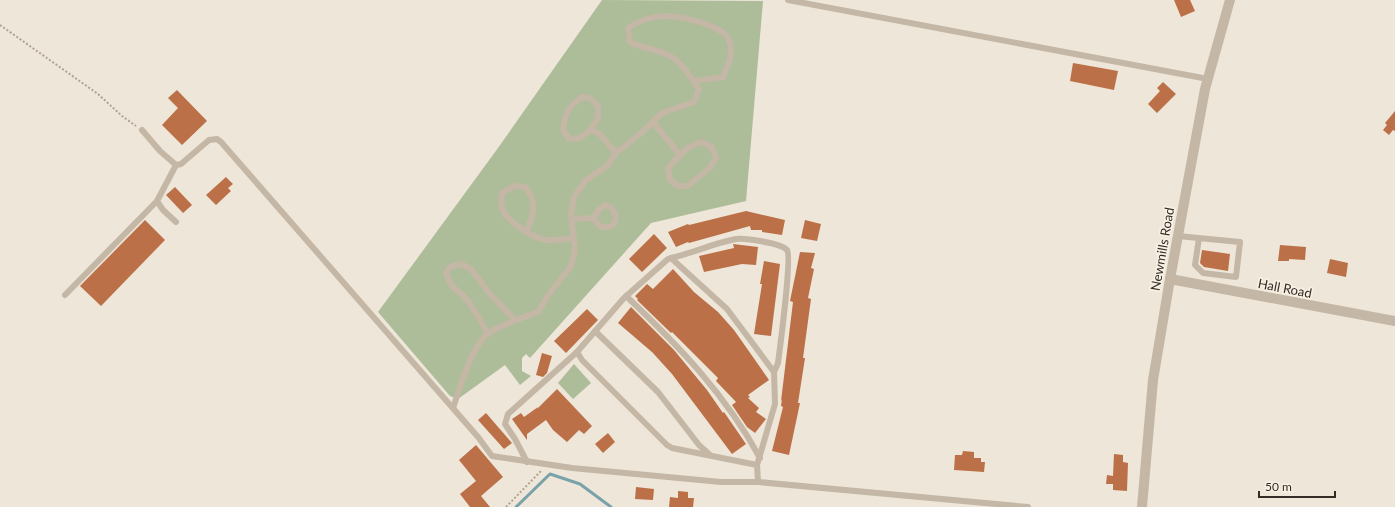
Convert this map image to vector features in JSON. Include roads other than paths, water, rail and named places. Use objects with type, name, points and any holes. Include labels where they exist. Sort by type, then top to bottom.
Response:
[{"type":"street","name":"Newmills Road","points":[[1142,507],[1153,380],[1170,279],[1208,79],[1230,0]]},
{"type":"street","name":"Hall Road","points":[[1170,279],[1395,321]]},
{"type":"lane","points":[[788,0],[928,25],[1208,79]]},
{"type":"lane","points":[[453,408],[473,354],[488,334],[514,320],[538,312],[547,297],[571,266],[575,250],[572,220],[574,197],[585,181],[608,165],[616,152],[640,134],[662,113],[694,102],[699,89],[694,82],[684,68],[667,54],[643,48],[630,42],[628,28],[639,21],[653,17],[683,16],[720,30],[729,39],[731,59],[722,77],[694,82]]},
{"type":"lane","points":[[582,97],[590,98],[598,106],[598,118],[590,130],[580,138],[569,139],[563,130],[565,114],[573,104],[582,97]]},
{"type":"lane","points":[[653,122],[680,155]]},
{"type":"lane","points":[[142,130],[160,151],[176,165]]},
{"type":"lane","points":[[590,130],[599,133],[616,152]]},
{"type":"lane","points":[[65,295],[157,201],[176,165],[181,164],[209,140],[217,139],[222,142],[453,408],[492,456],[546,465],[721,482],[758,482],[1028,507]]},
{"type":"lane","points":[[701,142],[712,147],[716,158],[710,168],[687,186],[678,186],[670,180],[668,168],[680,155],[689,147],[701,142]]},
{"type":"lane","points":[[526,232],[532,219],[534,207],[531,193],[525,187],[514,186],[502,193],[501,204],[504,213],[526,232],[545,240],[574,238]]},
{"type":"lane","points":[[157,201],[163,210],[176,222]]},
{"type":"lane","points":[[572,220],[593,218]]},
{"type":"lane","points":[[1178,236],[1199,238],[1240,242],[1236,277],[1203,273],[1195,265],[1199,238]]},
{"type":"lane","points":[[527,462],[516,439],[505,424],[508,414],[577,352],[626,296],[662,263],[671,258],[737,239],[778,245],[786,249],[789,255],[778,363],[774,372],[775,404],[757,465],[758,482]]},
{"type":"lane","points":[[671,258],[727,310],[774,372]]},
{"type":"lane","points":[[488,334],[478,314],[467,299],[450,285],[446,272],[450,267],[461,264],[471,269],[490,294],[514,320]]},
{"type":"lane","points":[[626,296],[695,364],[752,443],[760,458]]},
{"type":"lane","points":[[595,331],[658,392],[699,446],[711,456]]},
{"type":"lane","points":[[577,352],[582,360],[661,442],[672,448],[757,465]]},
{"type":"waterway","points":[[516,507],[550,474],[580,484],[611,507]]}]
